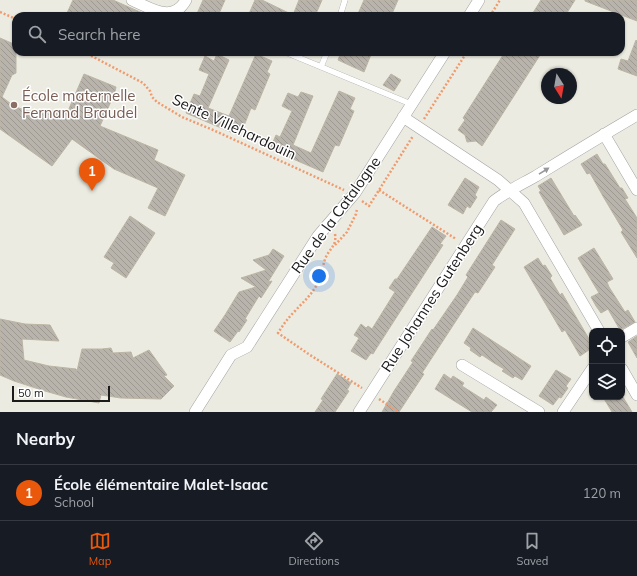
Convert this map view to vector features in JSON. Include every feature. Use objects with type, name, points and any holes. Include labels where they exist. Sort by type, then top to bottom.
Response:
[{"type":"street","points":[[132,0],[160,12]]},
{"type":"street","points":[[172,12],[181,8],[186,0]]},
{"type":"street","points":[[472,12],[479,0]]},
{"type":"street","name":"Rue de la Catalogne","points":[[195,412],[232,355],[247,347],[318,236],[356,197],[403,117],[442,56]]},
{"type":"street","name":"Rue Johannes Gutenberg","points":[[359,412],[494,201],[637,115]]},
{"type":"street","points":[[403,117],[498,180],[524,203],[597,328]]},
{"type":"street","points":[[604,134],[637,190]]},
{"type":"street","points":[[625,335],[637,328]]},
{"type":"street","points":[[462,365],[539,412]]},
{"type":"street","points":[[563,412],[589,373]]},
{"type":"street","points":[[625,375],[637,395]]},
{"type":"lane","points":[[341,12],[345,0]]},
{"type":"lane","points":[[295,56],[412,104]]},
{"type":"lane","points":[[321,67],[325,56]]},
{"type":"path","points":[[492,12],[500,0]]},
{"type":"path","points":[[0,12],[12,17]]},
{"type":"path","name":"Sente Villehardouin","points":[[92,56],[143,83],[157,102],[182,117],[342,188],[356,197]]},
{"type":"path","points":[[356,197],[369,206],[464,56]]},
{"type":"path","points":[[379,190],[466,246]]},
{"type":"path","points":[[356,197],[356,214],[347,232],[334,245],[324,260],[319,280],[315,288],[306,300],[286,320],[278,333],[399,412]]},
{"type":"path","points":[[333,219],[335,238],[334,245]]},
{"type":"building","points":[[73,0],[113,0],[140,12],[67,12]]},
{"type":"building","points":[[203,0],[225,0],[220,12],[198,12]]},
{"type":"building","points":[[255,0],[262,0],[287,12],[250,12]]},
{"type":"building","points":[[299,0],[322,0],[317,12],[294,12]]},
{"type":"building","points":[[364,0],[398,0],[393,12],[359,12]]},
{"type":"building","points":[[541,0],[575,0],[568,12],[534,12]]},
{"type":"building","points":[[637,0],[637,21],[625,16],[625,12],[614,12],[585,1]]},
{"type":"building","points":[[0,38],[12,43],[12,56],[16,56],[16,73],[12,75],[2,97],[15,107],[29,111],[68,111],[84,74],[116,87],[113,100],[112,99],[100,126],[158,150],[154,160],[185,175],[165,216],[148,208],[158,188],[114,169],[72,139],[52,166],[0,129]]},
{"type":"building","points":[[636,40],[637,76],[618,69],[621,59],[628,61]]},
{"type":"building","points":[[205,56],[214,61],[216,56],[221,56],[229,60],[208,108],[229,116],[255,56],[261,56],[272,61],[267,72],[270,74],[255,110],[251,108],[240,136],[186,113],[194,94],[200,96],[209,74],[199,70]]},
{"type":"building","points":[[340,56],[370,56],[364,72],[338,60]]},
{"type":"building","points":[[502,56],[539,56],[482,146],[476,141],[467,142],[465,135],[458,130],[465,120],[463,118]]},
{"type":"building","points":[[391,74],[401,80],[394,91],[383,85]]},
{"type":"building","points":[[339,91],[355,98],[350,109],[354,111],[339,146],[335,145],[323,172],[270,149],[276,135],[280,137],[292,111],[282,106],[288,93],[298,97],[301,92],[313,96],[293,145],[311,153]]},
{"type":"building","points":[[597,154],[620,188],[622,188],[628,198],[625,199],[637,218],[637,258],[621,232],[623,230],[590,173],[587,174],[581,164]]},
{"type":"building","points":[[465,178],[479,187],[475,195],[477,197],[470,208],[467,206],[463,214],[448,205]]},
{"type":"building","points":[[551,178],[574,216],[575,215],[582,225],[564,235],[539,192],[541,191],[538,186]]},
{"type":"building","points":[[130,216],[155,233],[126,278],[111,268],[114,263],[104,257]]},
{"type":"building","points":[[501,220],[515,229],[492,265],[495,267],[478,293],[475,292],[467,304],[422,373],[424,374],[399,412],[382,412],[413,362],[411,361],[457,295],[468,277],[466,275]]},
{"type":"building","points":[[432,227],[446,236],[440,244],[443,245],[373,354],[371,353],[366,360],[351,351],[359,338],[354,335],[361,324],[366,328],[368,326],[372,329],[395,292],[389,288],[395,279],[397,279]]},
{"type":"building","points":[[594,248],[613,279],[607,282],[609,287],[625,312],[628,310],[635,322],[624,328],[619,328],[608,309],[601,313],[591,297],[599,293],[578,258]]},
{"type":"building","points":[[273,249],[284,256],[268,282],[272,281],[261,298],[259,296],[245,319],[247,320],[230,342],[214,331],[239,292],[256,287],[241,278],[266,270],[253,260],[269,255]]},
{"type":"building","points":[[538,258],[543,266],[545,265],[552,276],[550,278],[560,295],[562,293],[589,339],[589,350],[580,356],[565,330],[562,332],[524,267]]},
{"type":"building","points":[[0,319],[25,324],[50,325],[59,341],[22,339],[24,360],[49,366],[76,369],[77,371],[82,349],[111,348],[113,353],[131,352],[133,358],[149,350],[167,375],[164,376],[174,386],[161,399],[121,398],[101,395],[99,403],[66,397],[14,381],[0,375]]},
{"type":"building","points":[[473,328],[531,366],[522,380],[515,376],[513,378],[502,371],[504,369],[482,355],[480,357],[470,350],[471,348],[464,343]]},
{"type":"building","points":[[637,336],[637,358],[628,342]]},
{"type":"building","points":[[556,370],[571,379],[566,386],[568,388],[561,398],[559,397],[553,405],[539,396]]},
{"type":"building","points":[[337,374],[351,383],[347,390],[349,391],[335,412],[315,412],[323,400],[321,399]]},
{"type":"building","points":[[444,374],[451,379],[453,376],[464,383],[462,386],[484,400],[486,397],[497,405],[491,412],[472,412],[435,389]]},
{"type":"building","points":[[605,400],[625,400],[632,412],[612,412]]},
{"type":"place","name":"École maternelle Fernand Braudel","points":[[14,105]]},
{"type":"place","name":"École élémentaire Malet-Isaac","points":[[92,191]]}]
